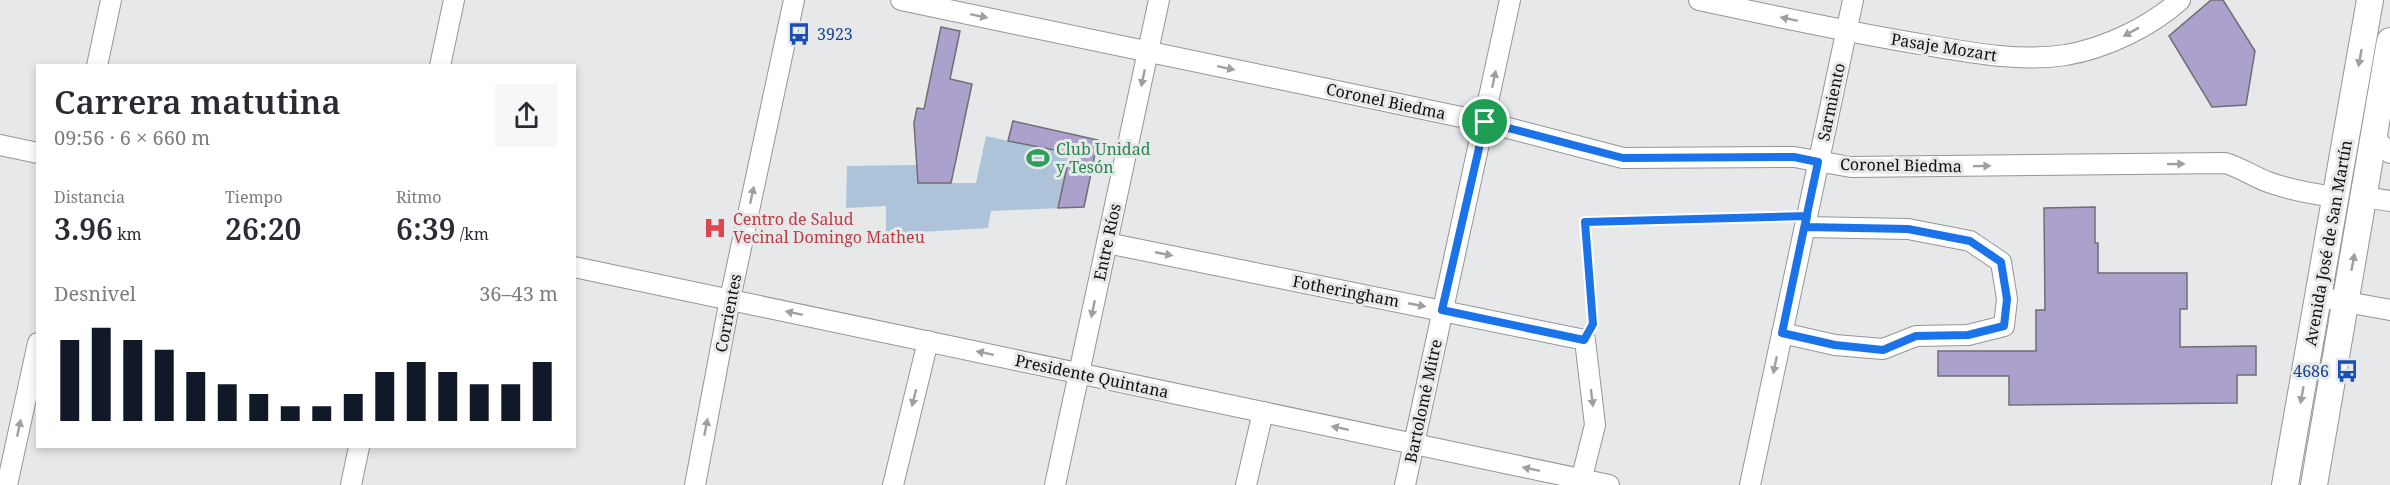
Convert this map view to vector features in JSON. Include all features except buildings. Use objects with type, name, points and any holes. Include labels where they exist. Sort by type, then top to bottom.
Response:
[{"type":"main road","name":"Avenida José de San Martín","points":[[2285,485],[2370,0]]},
{"type":"main road","name":"Avenida José de San Martín","points":[[2314,485],[2364,197],[2382,145],[2390,41]]},
{"type":"street","points":[[97,64],[111,0]]},
{"type":"street","points":[[440,64],[454,0]]},
{"type":"street","name":"Corrientes","points":[[695,485],[730,299],[794,0]]},
{"type":"street","name":"Coronel Biedma","points":[[902,0],[1485,122],[1623,158],[1794,157],[1851,167],[2225,163],[2245,169],[2266,181],[2300,191],[2336,197]]},
{"type":"street","name":"Entre Ríos","points":[[1055,485],[1159,0]]},
{"type":"street","name":"Bartolomé Mitre","points":[[1405,485],[1510,0]]},
{"type":"street","name":"Pasaje Mozart","points":[[1699,0],[1846,31],[1971,53],[2014,58],[2067,55],[2113,42],[2167,12],[2180,0]]},
{"type":"street","name":"Sarmiento","points":[[1750,485],[1853,0]]},
{"type":"street","points":[[0,145],[36,153]]},
{"type":"street","points":[[2364,197],[2390,201]]},
{"type":"street","points":[[1782,333],[1835,345],[1883,350],[1916,336],[1968,335],[2004,326],[2007,299],[2001,262],[1970,241],[1908,229],[1806,222]]},
{"type":"street","name":"Fotheringham","points":[[1107,243],[1584,340]]},
{"type":"street","name":"Presidente Quintana","points":[[576,267],[1414,444],[1580,482],[1609,485]]},
{"type":"street","points":[[2319,297],[2390,310]]},
{"type":"street","points":[[1580,482],[1595,425],[1584,340]]},
{"type":"street","points":[[893,485],[928,341]]},
{"type":"street","points":[[7,485],[36,352]]},
{"type":"street","points":[[1246,485],[1263,412]]},
{"type":"street","points":[[351,485],[359,448]]},
{"type":"path","points":[[1584,340],[1593,324],[1585,222],[1806,222]]},
{"type":"shaded area","points":[[1013,121],[1098,140],[1084,207],[991,211],[988,228],[886,234],[886,206],[846,208],[847,166],[917,165],[919,183],[976,183],[986,136],[1008,141]]},
{"type":"place","name":"3923","points":[[799,34]]},
{"type":"place","name":"Club Unidad y Tesón","points":[[1038,158]]},
{"type":"place","name":"Centro de Salud Vecinal Domingo Matheu","points":[[715,228]]},
{"type":"place","name":"4686","points":[[2347,371]]},
{"type":"route","points":[[1485,122],[1442,310],[1584,340],[1593,324],[1585,222],[1807,216],[1805,227],[1908,229],[1970,241],[2001,262],[2007,299],[2004,326],[1968,335],[1916,336],[1883,350],[1835,345],[1782,333],[1805,227],[1818,162],[1794,157],[1623,158],[1485,122]]}]
